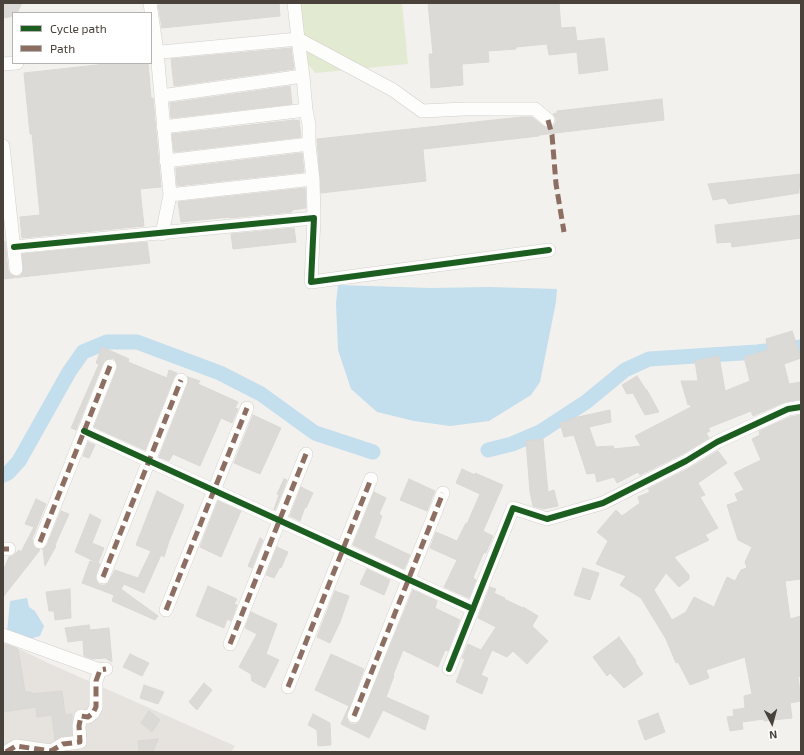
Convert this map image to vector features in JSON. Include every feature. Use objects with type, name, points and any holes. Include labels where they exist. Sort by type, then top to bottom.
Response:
[{"type":"street","points":[[294,3],[309,125],[309,144],[313,180],[314,218],[311,282],[549,250]]},
{"type":"street","points":[[152,28],[154,52],[161,96],[170,195],[162,234]]},
{"type":"street","points":[[154,52],[298,39],[393,90],[422,111],[464,109],[535,109],[548,120]]},
{"type":"street","points":[[161,96],[303,76]]},
{"type":"street","points":[[163,127],[306,110]]},
{"type":"street","points":[[166,161],[309,144]]},
{"type":"street","points":[[3,146],[16,269]]},
{"type":"street","points":[[170,195],[313,180]]},
{"type":"street","points":[[14,247],[162,234],[314,218]]},
{"type":"street","points":[[40,542],[110,366]]},
{"type":"street","points":[[103,577],[181,380]]},
{"type":"street","points":[[449,669],[513,508],[547,519],[602,504],[686,461],[717,442],[788,409],[801,407]]},
{"type":"street","points":[[166,610],[248,408]]},
{"type":"street","points":[[84,431],[473,609]]},
{"type":"street","points":[[230,644],[306,454]]},
{"type":"street","points":[[288,687],[371,479]]},
{"type":"street","points":[[354,716],[443,493]]},
{"type":"street","points":[[3,635],[103,669],[96,681],[96,707],[93,713],[88,717],[81,716],[78,726],[80,742],[63,744],[51,751],[16,746],[6,752]]},
{"type":"shaded area","points":[[3,641],[48,663],[235,746],[231,752],[3,752]]},
{"type":"green space","points":[[298,3],[402,3],[408,64],[315,73],[308,64]]},
{"type":"water","points":[[338,285],[431,288],[489,287],[557,289],[556,302],[540,382],[531,395],[489,421],[450,426],[414,421],[377,412],[351,389],[338,350],[336,303]]},
{"type":"water","points":[[27,598],[29,607],[35,611],[44,626],[40,636],[33,638],[32,641],[7,632],[10,601]]},
{"type":"building","points":[[3,3],[22,3],[18,12],[12,12],[12,16],[5,18]]},
{"type":"building","points":[[178,3],[279,3],[280,16],[162,28],[158,5]]},
{"type":"building","points":[[428,3],[559,3],[561,28],[575,27],[577,41],[604,38],[608,70],[579,74],[577,52],[549,55],[547,44],[516,47],[516,49],[488,51],[489,62],[462,64],[463,85],[431,88],[429,54],[433,54]]},
{"type":"building","points":[[291,48],[294,69],[174,86],[171,59]]},
{"type":"building","points":[[106,64],[148,64],[151,98],[153,98],[161,187],[140,189],[144,226],[22,238],[20,217],[40,215],[24,73]]},
{"type":"building","points":[[290,86],[292,104],[171,118],[170,103]]},
{"type":"building","points":[[662,99],[664,120],[424,149],[426,181],[321,193],[317,139],[522,117],[532,117],[543,126],[550,128],[556,122],[556,118],[553,114],[557,113],[557,111]]},
{"type":"building","points":[[299,120],[301,137],[174,152],[172,134]]},
{"type":"building","points":[[302,153],[304,172],[177,186],[176,168]]},
{"type":"building","points":[[801,174],[801,188],[799,188],[799,193],[729,204],[725,198],[713,200],[708,184]]},
{"type":"building","points":[[305,188],[306,208],[292,210],[292,212],[181,222],[178,202]]},
{"type":"building","points":[[801,215],[801,238],[732,247],[731,242],[717,243],[715,225]]},
{"type":"building","points":[[294,228],[296,242],[233,249],[231,234]]},
{"type":"building","points":[[3,241],[5,241],[8,270],[10,274],[16,277],[20,276],[23,272],[22,254],[147,242],[150,263],[3,279]]},
{"type":"building","points":[[792,331],[801,358],[784,364],[789,384],[801,382],[801,399],[785,402],[753,416],[751,411],[708,428],[710,431],[706,433],[709,438],[682,454],[640,475],[638,472],[617,483],[614,477],[597,482],[595,473],[587,474],[574,435],[564,437],[560,423],[570,421],[569,419],[610,410],[611,422],[589,427],[596,447],[613,446],[614,449],[641,446],[635,436],[691,407],[690,404],[688,405],[681,381],[698,381],[695,361],[719,356],[725,391],[750,381],[744,357],[768,350],[766,339]]},
{"type":"building","points":[[102,347],[129,359],[128,362],[167,378],[169,370],[177,373],[174,377],[145,450],[94,427],[117,369],[116,361],[113,358],[105,360],[103,363],[76,430],[71,428],[99,364],[96,363]]},
{"type":"building","points":[[637,376],[647,390],[659,412],[645,415],[633,393],[627,394],[622,385]]},
{"type":"building","points":[[188,377],[200,381],[198,384],[238,402],[235,408],[238,409],[232,423],[221,418],[200,466],[173,454],[169,461],[159,457],[188,383]]},
{"type":"building","points":[[253,415],[281,428],[260,474],[234,463]]},
{"type":"building","points":[[801,415],[801,579],[785,581],[790,619],[801,616],[801,676],[798,677],[801,701],[790,703],[792,718],[764,721],[764,719],[742,722],[743,729],[730,731],[727,717],[734,716],[733,710],[745,708],[744,696],[752,694],[745,657],[706,670],[709,678],[690,685],[678,662],[676,663],[666,639],[641,598],[620,585],[626,576],[596,564],[608,541],[597,532],[616,510],[622,516],[640,503],[638,497],[650,492],[648,489],[690,468],[718,451],[727,463],[698,483],[705,495],[700,497],[718,528],[705,535],[709,540],[674,557],[689,575],[689,579],[679,587],[666,573],[654,590],[672,620],[686,612],[694,597],[714,607],[727,577],[735,581],[741,570],[747,568],[745,562],[752,547],[738,540],[727,505],[738,501],[735,494],[744,490],[734,473],[761,460],[752,439],[760,435],[759,431],[790,417]]},
{"type":"building","points":[[543,439],[548,492],[554,490],[558,506],[543,509],[533,506],[530,492],[526,441]]},
{"type":"building","points":[[88,442],[95,445],[89,458],[83,456]]},
{"type":"building","points":[[462,469],[503,485],[483,531],[493,536],[474,575],[473,578],[476,580],[469,598],[444,587],[457,560],[430,548],[436,532],[457,541],[466,523],[467,524],[480,494],[456,483]]},
{"type":"building","points":[[284,479],[287,480],[275,510],[274,509],[279,495],[277,494]]},
{"type":"building","points":[[409,479],[435,491],[427,511],[400,500]]},
{"type":"building","points":[[301,487],[313,493],[306,508],[305,507],[300,521],[290,516]]},
{"type":"building","points":[[157,491],[184,505],[164,557],[161,555],[144,593],[124,584],[121,589],[158,616],[155,620],[112,601],[114,595],[82,583],[90,561],[100,564],[95,578],[100,585],[105,585],[108,583],[115,570],[138,578],[151,551],[136,545]]},
{"type":"building","points":[[374,492],[386,498],[379,514],[382,516],[374,538],[410,555],[404,569],[353,545]]},
{"type":"building","points":[[36,499],[46,504],[32,539],[34,547],[40,550],[3,597],[3,571],[9,557],[13,556],[19,550],[21,552],[34,527],[25,524]]},
{"type":"building","points":[[218,501],[241,511],[221,557],[200,547]]},
{"type":"building","points":[[61,511],[69,514],[55,545],[56,546],[45,566],[43,549],[47,545]]},
{"type":"building","points":[[90,514],[101,520],[92,543],[104,548],[98,563],[75,552]]},
{"type":"building","points":[[260,538],[263,540],[252,568],[248,566]]},
{"type":"building","points":[[277,547],[288,552],[281,568],[280,567],[274,578],[266,575]]},
{"type":"building","points":[[583,568],[599,573],[590,600],[574,595]]},
{"type":"building","points":[[367,569],[390,580],[384,595],[360,584]]},
{"type":"building","points":[[208,586],[237,599],[234,604],[237,605],[231,621],[227,619],[224,628],[196,616]]},
{"type":"building","points":[[490,587],[496,589],[494,593],[538,616],[532,626],[548,641],[527,664],[513,651],[507,657],[492,650],[481,675],[488,678],[482,694],[456,682],[465,659],[462,658],[468,644],[481,650],[496,627],[478,618]]},
{"type":"building","points":[[70,589],[71,618],[55,620],[54,611],[49,611],[46,592]]},
{"type":"building","points":[[413,590],[437,601],[435,608],[460,620],[448,651],[445,650],[438,667],[403,650],[386,697],[429,716],[425,730],[383,710],[369,738],[341,724],[349,706],[315,690],[331,654],[364,669],[346,717],[351,724],[356,724],[359,722]]},
{"type":"building","points":[[335,591],[349,596],[340,622],[330,643],[317,637]]},
{"type":"building","points":[[251,612],[277,624],[266,654],[279,660],[265,688],[252,681],[251,674],[239,667],[257,634],[245,628]]},
{"type":"building","points":[[89,625],[90,630],[109,628],[112,662],[105,658],[93,659],[84,656],[83,640],[68,642],[65,628]]},
{"type":"building","points":[[619,637],[636,661],[635,662],[643,674],[624,688],[610,673],[607,676],[593,657]]},
{"type":"building","points":[[3,644],[18,649],[25,692],[31,692],[31,694],[62,691],[65,715],[72,714],[72,735],[62,736],[55,740],[52,715],[37,717],[36,707],[3,712]]},
{"type":"building","points":[[130,654],[149,663],[142,676],[123,667]]},
{"type":"building","points":[[204,683],[212,690],[197,710],[189,702]]},
{"type":"building","points":[[144,685],[164,692],[158,704],[140,698]]},
{"type":"building","points":[[149,711],[160,720],[152,732],[141,723]]},
{"type":"building","points":[[658,713],[665,732],[645,740],[638,721]]},
{"type":"building","points":[[313,714],[330,723],[331,745],[318,746],[317,730],[308,725]]},
{"type":"building","points":[[158,739],[153,752],[139,752],[138,741]]},
{"type":"waterway","points":[[3,475],[8,473],[19,461],[69,372],[83,352],[107,342],[137,342],[220,373],[261,394],[315,433],[373,452]]},
{"type":"waterway","points":[[488,450],[512,444],[540,432],[586,402],[625,370],[649,359],[757,352],[801,347]]},
{"type":"marked path","points":[[548,120],[552,135],[556,184],[564,232]]},
{"type":"marked path","points":[[40,542],[110,366]]},
{"type":"marked path","points":[[103,577],[181,380]]},
{"type":"marked path","points":[[166,610],[247,408]]},
{"type":"marked path","points":[[230,644],[306,454]]},
{"type":"marked path","points":[[288,687],[371,479]]},
{"type":"marked path","points":[[354,716],[443,493]]},
{"type":"marked path","points":[[3,549],[9,549]]},
{"type":"marked path","points":[[6,752],[16,746],[51,751],[63,744],[80,742],[79,726],[81,716],[88,717],[93,713],[96,707],[96,681],[100,670],[106,669]]},
{"type":"cycle path","points":[[14,247],[314,218],[311,282],[549,250]]},
{"type":"cycle path","points":[[449,669],[513,508],[547,519],[603,503],[686,461],[717,442],[788,409],[801,407]]},
{"type":"cycle path","points":[[84,431],[473,609]]}]
